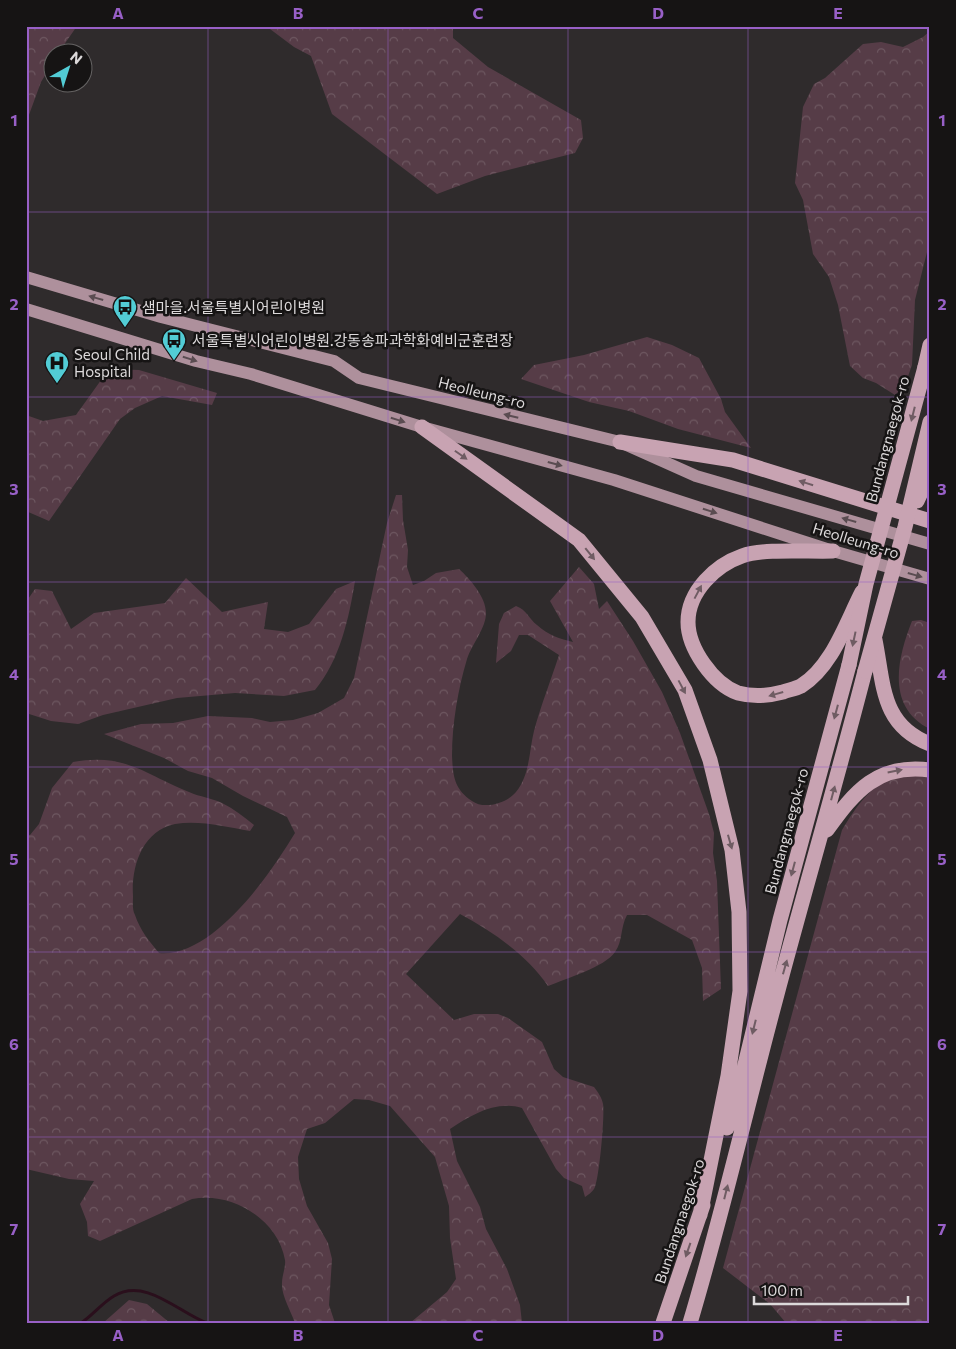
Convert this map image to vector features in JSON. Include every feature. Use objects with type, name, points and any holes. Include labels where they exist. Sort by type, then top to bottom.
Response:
[{"type":"highway","name":"Bundangnaegok-ro","points":[[663,1323],[700,1215],[742,1077],[780,920],[849,665],[866,584],[930,345]]},
{"type":"highway","points":[[690,1323],[711,1253],[776,998],[875,640],[930,422]]},
{"type":"highway","points":[[422,427],[579,540],[646,625],[685,690],[710,760],[732,850],[739,912],[740,991],[728,1076],[700,1215]]},
{"type":"highway","points":[[620,442],[733,460],[924,520]]},
{"type":"highway","points":[[905,527],[930,473]]},
{"type":"highway","points":[[833,551],[744,555],[721,565],[697,590],[688,621],[692,647],[712,674],[737,692],[767,696],[799,687],[816,674],[828,657],[866,584]]},
{"type":"highway","points":[[875,640],[884,694],[890,711],[898,723],[916,739],[930,744]]},
{"type":"highway","points":[[822,837],[856,792],[878,775],[916,768],[930,770]]},
{"type":"main road","name":"Heolleung-ro","points":[[26,277],[161,317],[334,361],[359,378],[620,442],[696,476],[930,544]]},
{"type":"main road","name":"Heolleung-ro","points":[[26,309],[196,362],[300,388],[422,427],[614,480],[833,551],[930,579]]},
{"type":"green space","points":[[26,26],[77,26],[66,42],[42,42],[42,80],[26,123]]},
{"type":"green space","points":[[266,26],[453,26],[453,38],[488,67],[581,120],[583,138],[575,153],[485,176],[437,194],[332,114],[311,56],[294,47]]},
{"type":"green space","points":[[930,31],[929,244],[915,300],[912,365],[905,385],[895,395],[876,383],[863,378],[850,366],[838,305],[829,277],[813,254],[803,200],[795,183],[803,107],[814,84],[825,78],[863,44],[881,42],[903,47],[923,37]]},
{"type":"green space","points":[[647,337],[672,345],[699,358],[721,399],[725,412],[751,448],[678,429],[629,411],[589,402],[521,379],[534,365],[584,355]]},
{"type":"green space","points":[[109,369],[139,370],[217,393],[212,405],[162,396],[135,408],[120,419],[49,521],[26,511],[26,415],[43,421],[76,415]]},
{"type":"green space","points":[[396,495],[402,495],[403,520],[408,550],[407,567],[413,585],[424,581],[436,573],[459,569],[477,589],[485,607],[484,624],[467,659],[454,719],[452,744],[453,770],[461,792],[477,804],[489,805],[501,802],[512,796],[521,785],[527,771],[537,721],[559,655],[528,635],[519,635],[511,651],[496,663],[499,624],[504,613],[516,606],[523,610],[534,623],[545,631],[573,642],[550,601],[579,567],[594,584],[599,609],[607,601],[633,641],[662,692],[680,733],[714,833],[713,853],[717,881],[721,989],[703,1001],[702,968],[692,940],[647,915],[627,915],[618,948],[603,963],[548,986],[530,964],[508,945],[460,914],[406,974],[454,1020],[474,1014],[498,1014],[508,1018],[542,1042],[554,1069],[563,1077],[594,1087],[600,1095],[603,1110],[600,1162],[594,1189],[585,1197],[582,1186],[564,1178],[556,1169],[522,1108],[512,1106],[493,1107],[475,1114],[450,1129],[457,1161],[480,1207],[486,1229],[507,1269],[520,1305],[522,1323],[410,1323],[447,1292],[456,1279],[450,1238],[449,1206],[435,1157],[390,1106],[369,1100],[354,1099],[325,1123],[307,1129],[298,1157],[299,1179],[307,1206],[328,1243],[332,1259],[329,1305],[335,1323],[295,1323],[282,1288],[285,1260],[281,1245],[263,1221],[237,1204],[222,1199],[192,1199],[100,1241],[88,1236],[87,1222],[80,1204],[94,1181],[69,1179],[26,1169],[26,834],[30,835],[39,824],[52,788],[73,762],[107,760],[121,763],[146,772],[193,794],[222,803],[235,810],[254,825],[250,831],[213,824],[194,823],[175,824],[164,828],[154,834],[141,852],[134,874],[133,885],[134,913],[148,940],[159,953],[179,951],[200,942],[219,928],[256,890],[295,833],[287,817],[243,796],[212,778],[188,771],[164,758],[104,734],[141,724],[173,723],[208,716],[252,718],[270,722],[293,720],[318,713],[344,698],[354,678],[387,523]]},
{"type":"green space","points":[[186,578],[222,612],[268,602],[264,629],[288,632],[309,624],[336,589],[355,581],[350,609],[337,652],[331,666],[315,690],[284,696],[235,693],[177,698],[103,715],[78,724],[51,721],[26,713],[26,602],[35,589],[52,591],[71,629],[94,613],[165,603]]},
{"type":"green space","points":[[921,620],[930,623],[930,729],[916,720],[907,708],[901,695],[899,681],[902,651],[912,621]]},
{"type":"green space","points":[[905,774],[930,774],[930,1323],[786,1323],[770,1304],[723,1268],[842,830],[859,804],[882,782]]},
{"type":"green space","points":[[129,1300],[147,1304],[170,1323],[103,1323]]},
{"type":"waterway","points":[[81,1323],[105,1302],[126,1291],[150,1294],[207,1323]]},
{"type":"place","name":"샘마을.서울특별시어린이병원","points":[[125,328]]},
{"type":"place","name":"서울특별시어린이병원.강동송파과학화예비군훈련장","points":[[174,361]]},
{"type":"place","name":"Seoul Child Hospital","points":[[57,384]]}]
